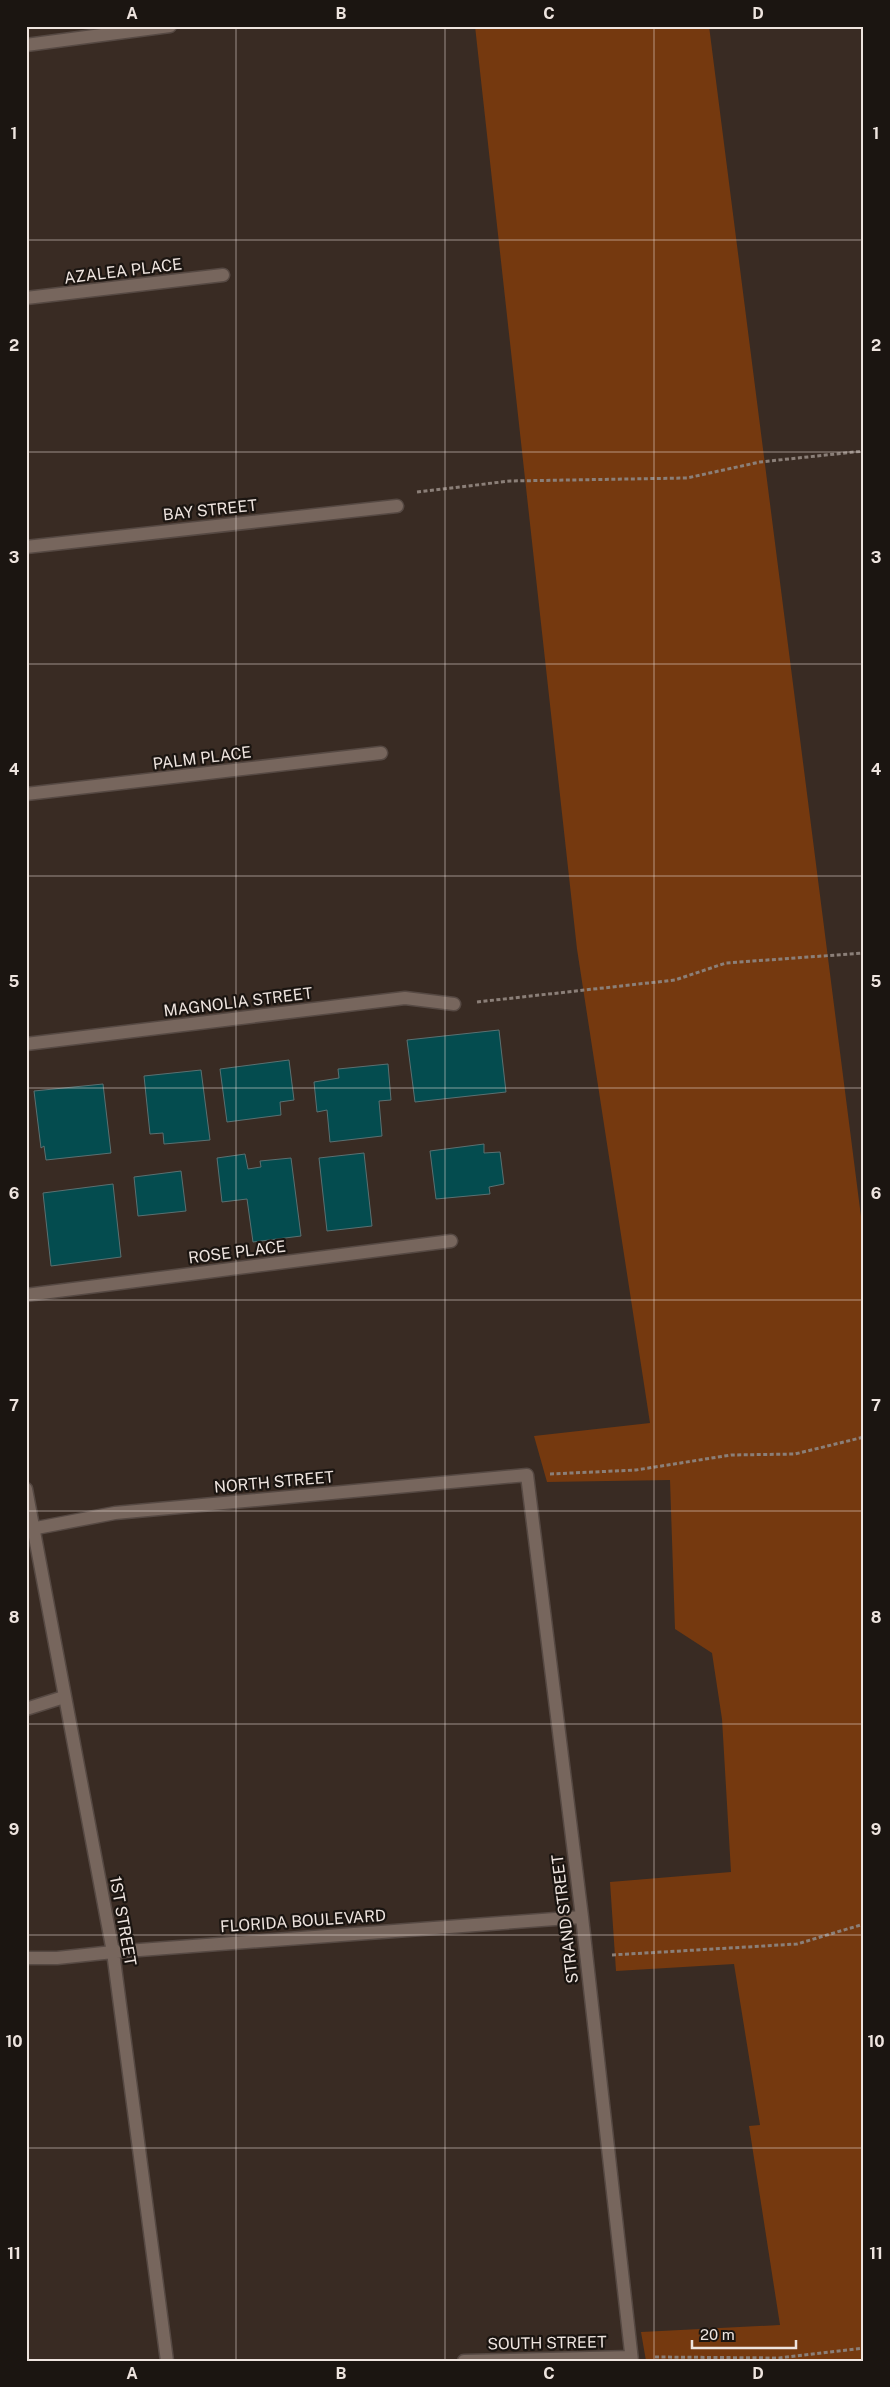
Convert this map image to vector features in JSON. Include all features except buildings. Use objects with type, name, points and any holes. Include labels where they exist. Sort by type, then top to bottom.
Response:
[{"type":"street","points":[[26,45],[170,26]]},
{"type":"street","name":"AZALEA PLACE","points":[[26,298],[223,275]]},
{"type":"street","name":"BAY STREET","points":[[26,547],[398,506]]},
{"type":"street","name":"PALM PLACE","points":[[26,794],[381,753]]},
{"type":"street","name":"MAGNOLIA STREET","points":[[26,1044],[406,998],[454,1004]]},
{"type":"street","name":"ROSE PLACE","points":[[26,1295],[452,1241]]},
{"type":"street","name":"NORTH STREET","points":[[29,1530],[115,1513],[527,1475]]},
{"type":"street","name":"STRAND STREET","points":[[527,1475],[582,1917],[632,2359]]},
{"type":"street","name":"1ST STREET","points":[[26,1489],[29,1530],[64,1698],[113,1952],[167,2361]]},
{"type":"street","points":[[26,1708],[64,1698]]},
{"type":"street","name":"FLORIDA BOULEVARD","points":[[26,1958],[57,1958],[113,1952],[582,1917]]},
{"type":"street","name":"SOUTH STREET","points":[[464,2361],[632,2359]]},
{"type":"path","points":[[398,506],[396,494],[510,481],[590,478],[687,478],[760,462],[864,450]]},
{"type":"path","points":[[454,1004],[675,980],[726,963],[864,953]]},
{"type":"path","points":[[527,1475],[636,1470],[731,1455],[795,1454],[864,1436]]},
{"type":"path","points":[[586,1957],[798,1944],[864,1924]]},
{"type":"path","points":[[632,2359],[780,2358],[864,2348]]},
{"type":"shaded area","points":[[475,26],[709,26],[864,1240],[864,2361],[646,2361],[641,2332],[780,2325],[749,2126],[760,2125],[734,1964],[616,1971],[610,1882],[731,1872],[722,1719],[712,1653],[675,1629],[670,1480],[547,1482],[534,1436],[650,1423],[577,949]]}]
